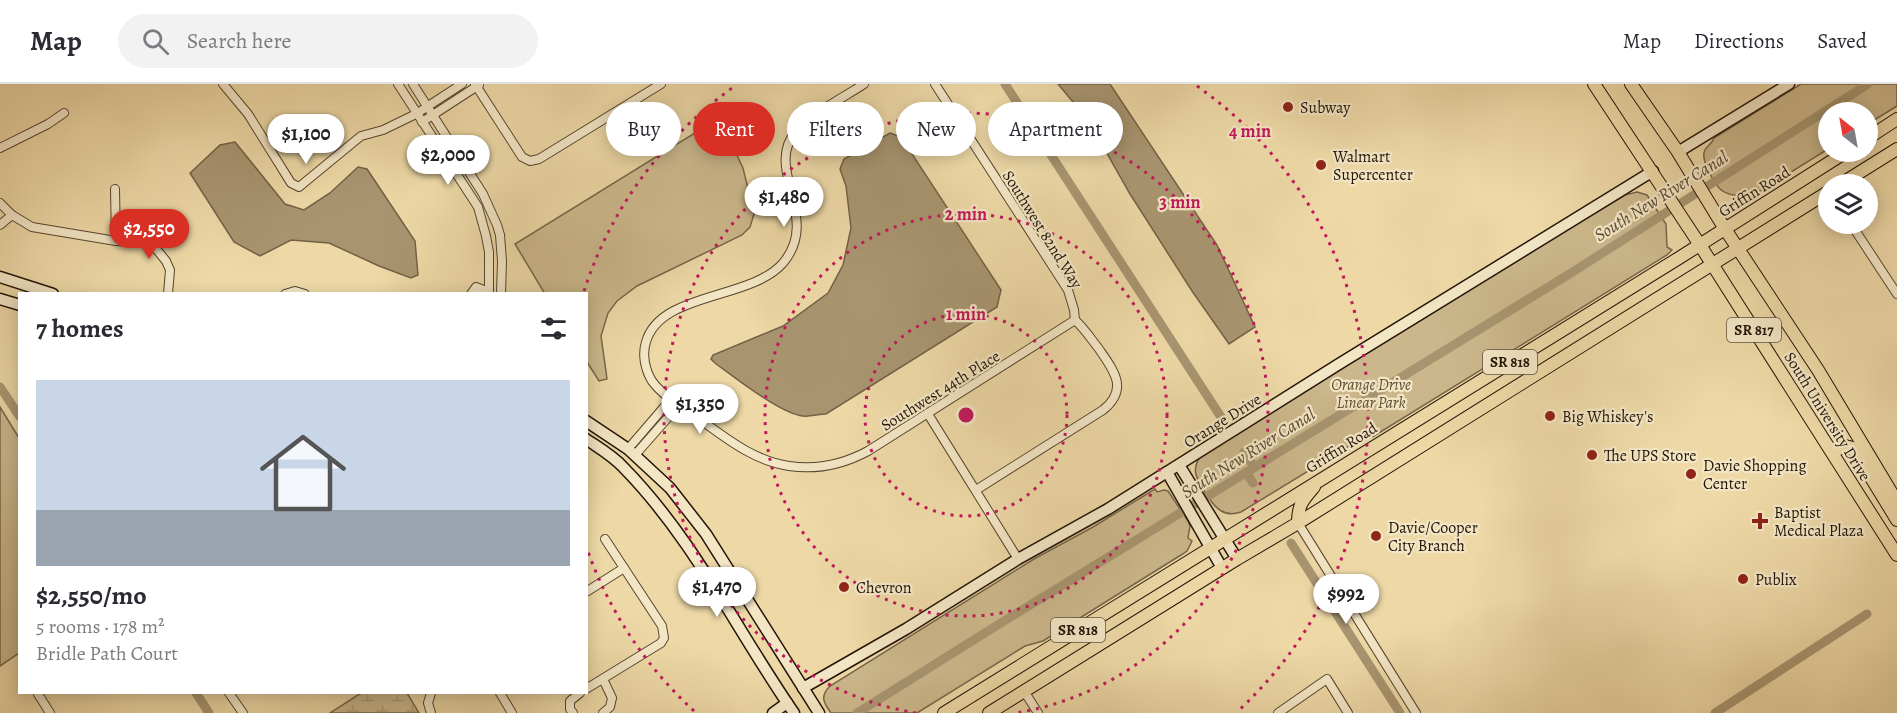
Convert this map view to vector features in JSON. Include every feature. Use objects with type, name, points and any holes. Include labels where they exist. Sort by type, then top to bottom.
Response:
[{"type":"main road","name":"South University Drive","points":[[1594,84],[1653,171],[1897,555]]},
{"type":"main road","name":"South University Drive","points":[[1631,84],[1678,152],[1725,229],[1818,370],[1897,502]]},
{"type":"main road","points":[[1878,131],[1897,119]]},
{"type":"main road","points":[[1857,174],[1897,149]]},
{"type":"main road","name":"Griffin Road","points":[[944,713],[1830,162]]},
{"type":"main road","name":"SR 818","points":[[989,713],[1818,198]]},
{"type":"main road","points":[[1832,452],[1845,446],[1853,448],[1897,520]]},
{"type":"main road","points":[[1298,523],[1298,509],[1302,501],[1320,479]]},
{"type":"street","points":[[224,84],[248,114],[291,183],[299,187],[361,136],[383,130],[416,114],[462,84]]},
{"type":"street","points":[[398,84],[478,207],[489,252],[489,292]]},
{"type":"street","points":[[413,84],[483,194],[497,225],[502,261],[501,292]]},
{"type":"street","points":[[422,123],[478,85],[522,157],[530,161],[539,159],[661,84]]},
{"type":"street","name":"Southwest 44th Place","points":[[864,84],[807,121],[797,129],[788,144],[785,165],[796,208],[797,228],[793,246],[785,261],[764,277],[669,313],[657,322],[646,342],[645,358],[648,374],[656,386],[729,440],[761,458],[790,466],[814,467],[844,462],[859,456],[1075,320]]},
{"type":"street","name":"Southwest 82nd Way","points":[[935,84],[1068,290],[1075,320],[1083,327],[1116,376],[1117,390],[1114,398],[1103,410],[976,490]]},
{"type":"street","points":[[1678,152],[1789,84]]},
{"type":"street","points":[[0,148],[48,124],[64,113]]},
{"type":"street","name":"Orange Drive","points":[[803,688],[922,620],[1018,559],[1108,509],[1653,171]]},
{"type":"street","points":[[115,189],[116,241]]},
{"type":"street","points":[[0,203],[12,215],[32,227],[116,241],[144,242],[157,250],[166,261],[170,270],[168,292]]},
{"type":"street","points":[[0,225],[12,215]]},
{"type":"street","points":[[1858,234],[1897,294]]},
{"type":"street","points":[[0,277],[47,292]]},
{"type":"street","points":[[472,292],[476,287],[487,292]]},
{"type":"street","points":[[0,299],[18,304]]},
{"type":"street","points":[[631,452],[671,399]]},
{"type":"street","points":[[631,452],[679,405]]},
{"type":"street","points":[[928,414],[1018,559]]},
{"type":"street","points":[[588,422],[631,452],[676,495],[705,534],[818,711]]},
{"type":"street","points":[[588,440],[621,465],[660,509],[690,548],[794,713]]},
{"type":"street","points":[[1179,465],[1237,559]]},
{"type":"street","points":[[1167,472],[1222,568]]},
{"type":"street","points":[[660,509],[676,495]]},
{"type":"street","points":[[1298,523],[1416,713]]},
{"type":"street","points":[[588,688],[661,643],[664,638],[662,626],[605,539]]},
{"type":"street","points":[[588,591],[624,568]]},
{"type":"street","points":[[603,679],[612,698],[610,707],[603,713]]},
{"type":"street","points":[[1278,713],[1327,679],[1348,713]]},
{"type":"street","points":[[1024,691],[1038,713]]},
{"type":"street","points":[[38,694],[50,713]]},
{"type":"street","points":[[231,694],[243,713]]},
{"type":"street","points":[[430,694],[428,703],[431,713]]},
{"type":"street","points":[[501,694],[512,713]]},
{"type":"street","points":[[573,713],[570,709],[570,700],[579,694]]},
{"type":"street","points":[[773,713],[787,703]]},
{"type":"green space","points":[[1801,84],[1897,84],[1897,106],[1878,118],[1878,102],[1818,102],[1818,155],[1741,203],[1738,195],[1726,193],[1718,186],[1707,166],[1705,151],[1714,138]]},
{"type":"green space","points":[[693,134],[693,156],[737,156],[743,168],[754,214],[750,227],[742,235],[637,286],[617,301],[608,313],[601,336],[607,379],[599,381],[588,364],[588,292],[544,292],[515,244],[657,156],[681,156],[681,141]]},
{"type":"green space","name":"Orange Drive Linear Park","points":[[1637,192],[1647,195],[1666,224],[1667,247],[1672,250],[1667,255],[1374,436],[1354,443],[1241,512],[1225,513],[1209,499],[1200,484],[1195,469],[1203,454],[1419,318],[1625,195]]},
{"type":"green space","points":[[0,407],[18,436],[18,654],[0,666]]},
{"type":"green space","points":[[1155,489],[1157,492],[1168,491],[1188,521],[1190,526],[1188,538],[1192,541],[1187,551],[1043,641],[1025,646],[917,713],[831,713],[828,709],[824,696],[830,686],[1034,559],[1093,527]]},
{"type":"green space","points":[[359,694],[408,694],[419,713],[330,713]]},
{"type":"shaded area","points":[[1058,84],[1110,84],[1122,102],[1073,102]]},
{"type":"shaded area","points":[[1123,104],[1217,245],[1255,327],[1229,344],[1130,194],[1108,156],[1123,156]]},
{"type":"shaded area","points":[[890,133],[896,135],[896,156],[913,156],[1001,290],[997,307],[826,414],[806,416],[794,414],[758,394],[711,359],[713,355],[783,326],[828,293],[843,265],[851,228],[846,186],[840,169],[844,159],[849,156],[884,156],[884,136]]},
{"type":"shaded area","points":[[235,142],[285,204],[304,210],[330,193],[358,167],[367,169],[415,241],[418,275],[411,278],[329,243],[291,240],[260,256],[234,242],[190,173],[220,145]]},
{"type":"waterway","points":[[1005,84],[1221,417]]},
{"type":"waterway","name":"South New River Canal","points":[[857,713],[1571,273],[1868,84]]},
{"type":"waterway","points":[[0,387],[18,414]]},
{"type":"waterway","points":[[1244,452],[1254,467]]},
{"type":"waterway","points":[[1246,472],[1253,483]]},
{"type":"waterway","points":[[1291,543],[1400,713]]},
{"type":"waterway","points":[[1715,713],[1867,614]]},
{"type":"waterway","points":[[197,694],[209,713]]},
{"type":"place","name":"Subway","points":[[1288,107]]},
{"type":"place","name":"Walmart Supercenter","points":[[1321,165]]},
{"type":"place","name":"Big Whiskey's","points":[[1550,416]]},
{"type":"place","name":"The UPS Store","points":[[1592,455]]},
{"type":"place","name":"Davie Shopping Center","points":[[1691,474]]},
{"type":"place","name":"Baptist Medical Plaza","points":[[1760,521]]},
{"type":"place","name":"Davie/Cooper City Branch","points":[[1376,536]]},
{"type":"place","name":"Publix","points":[[1743,579]]},
{"type":"place","name":"Chevron","points":[[844,587]]}]
